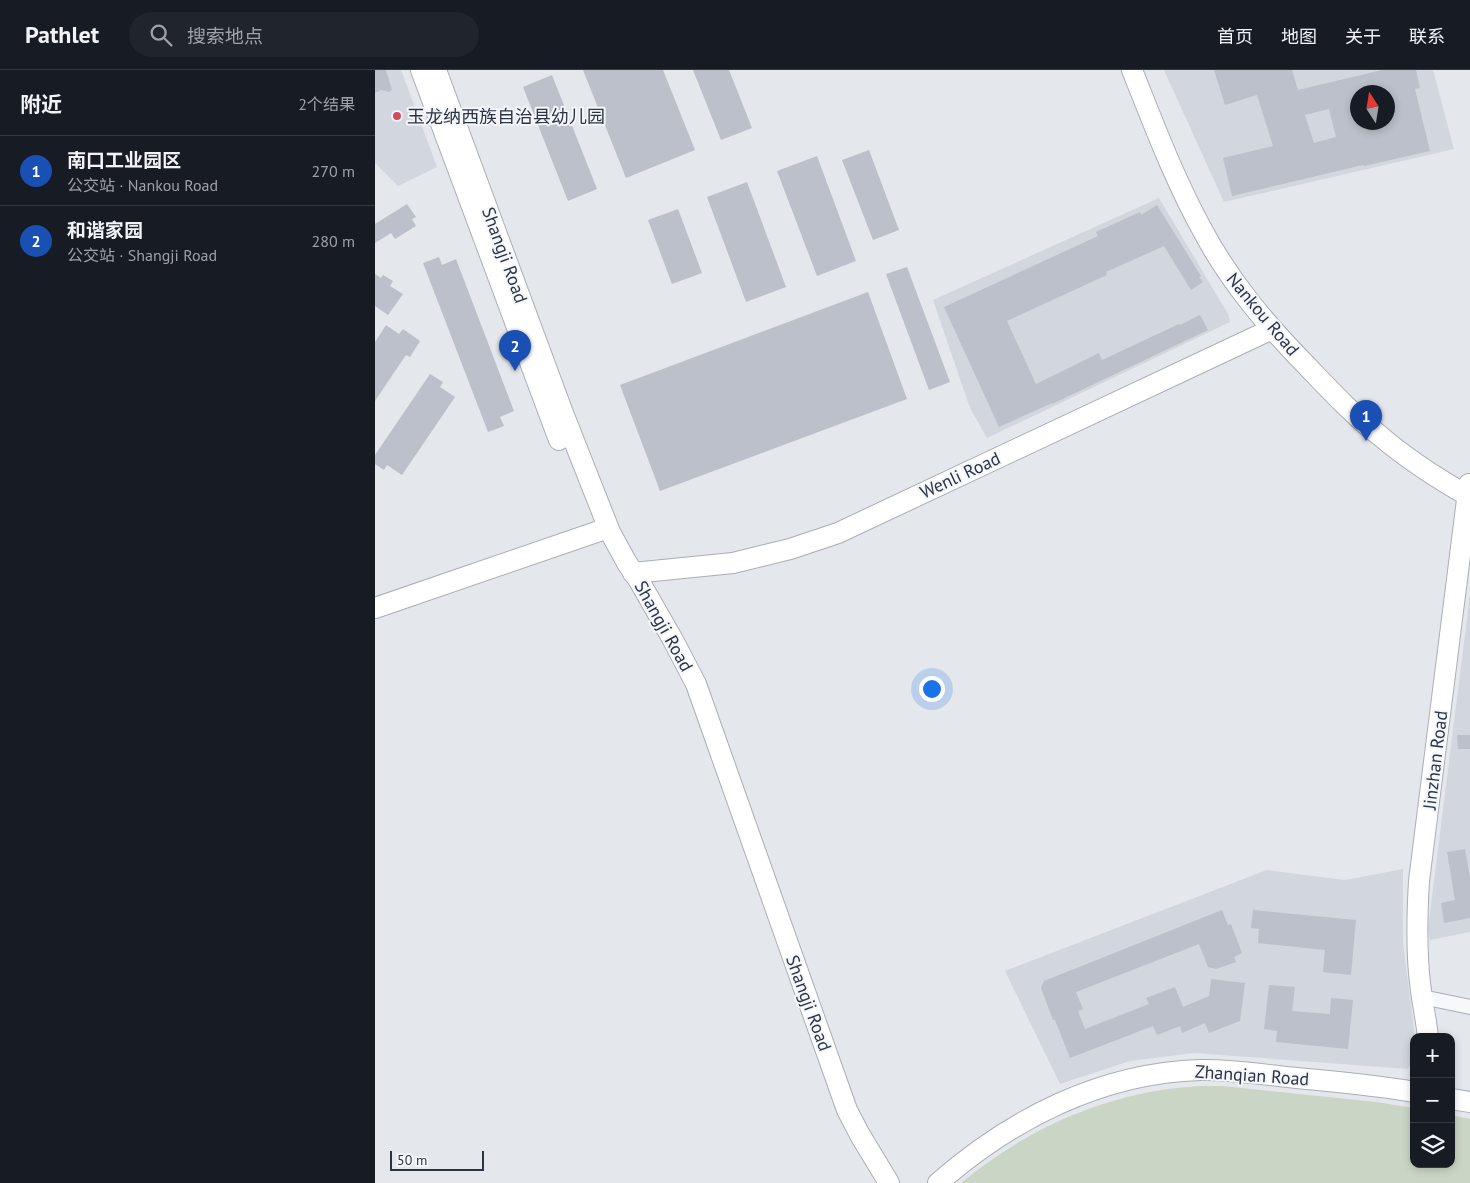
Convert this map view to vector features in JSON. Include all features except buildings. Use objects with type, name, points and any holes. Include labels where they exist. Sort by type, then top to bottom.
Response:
[{"type":"main road","name":"Shangji Road","points":[[421,70],[549,414],[601,526],[618,548],[668,632],[696,684],[847,1110],[859,1135],[889,1183]]},
{"type":"main road","name":"Shangji Road","points":[[436,70],[556,394],[601,526],[606,554],[644,616],[684,689],[835,1115],[873,1183]]},
{"type":"main road","name":"Nankou Road","points":[[1132,70],[1180,185],[1204,234],[1236,285],[1256,311],[1335,396],[1379,435],[1423,468],[1469,490]]},
{"type":"main road","name":"Nankou Road","points":[[1143,70],[1201,205],[1227,253],[1264,304],[1292,336],[1364,409],[1469,490]]},
{"type":"main road","name":"Wenli Road","points":[[633,573],[733,563],[790,549],[838,532],[1272,329]]},
{"type":"main road","name":"Jinzhan Road","points":[[1428,1033],[1422,997],[1417,937],[1419,881],[1469,490]]},
{"type":"main road","points":[[375,598],[601,526]]},
{"type":"main road","points":[[375,608],[601,526]]},
{"type":"main road","name":"Zhanqian Road","points":[[938,1183],[964,1160],[1036,1114],[1079,1095],[1138,1077],[1176,1072],[1223,1070],[1410,1089]]},
{"type":"street","points":[[1422,997],[1470,1007]]},
{"type":"shaded area","name":"玉龙纳西族自治县幼儿园","points":[[375,70],[401,70],[437,167],[398,186],[375,163]]},
{"type":"shaded area","points":[[1164,70],[1433,70],[1454,149],[1224,202]]},
{"type":"shaded area","points":[[1159,198],[1228,314],[1230,322],[987,438],[970,408],[933,300]]},
{"type":"shaded area","points":[[1470,595],[1470,932],[1430,940],[1428,929]]},
{"type":"shaded area","points":[[1403,869],[1403,944],[1414,1033],[1410,1033],[1410,1066],[1408,1069],[1194,1053],[1130,1061],[1060,1084],[1005,971],[1267,870],[1345,880]]},
{"type":"green space","points":[[1222,1086],[1410,1107],[1410,1168],[1455,1168],[1455,1116],[1470,1119],[1470,1183],[961,1183],[1015,1144],[1073,1115],[1135,1095],[1167,1089]]},
{"type":"place","name":"玉龙纳西族自治县幼儿园","points":[[397,116]]},
{"type":"place","name":"和谐家园","points":[[515,371]]},
{"type":"place","name":"南口工业园区","points":[[1366,441]]}]
